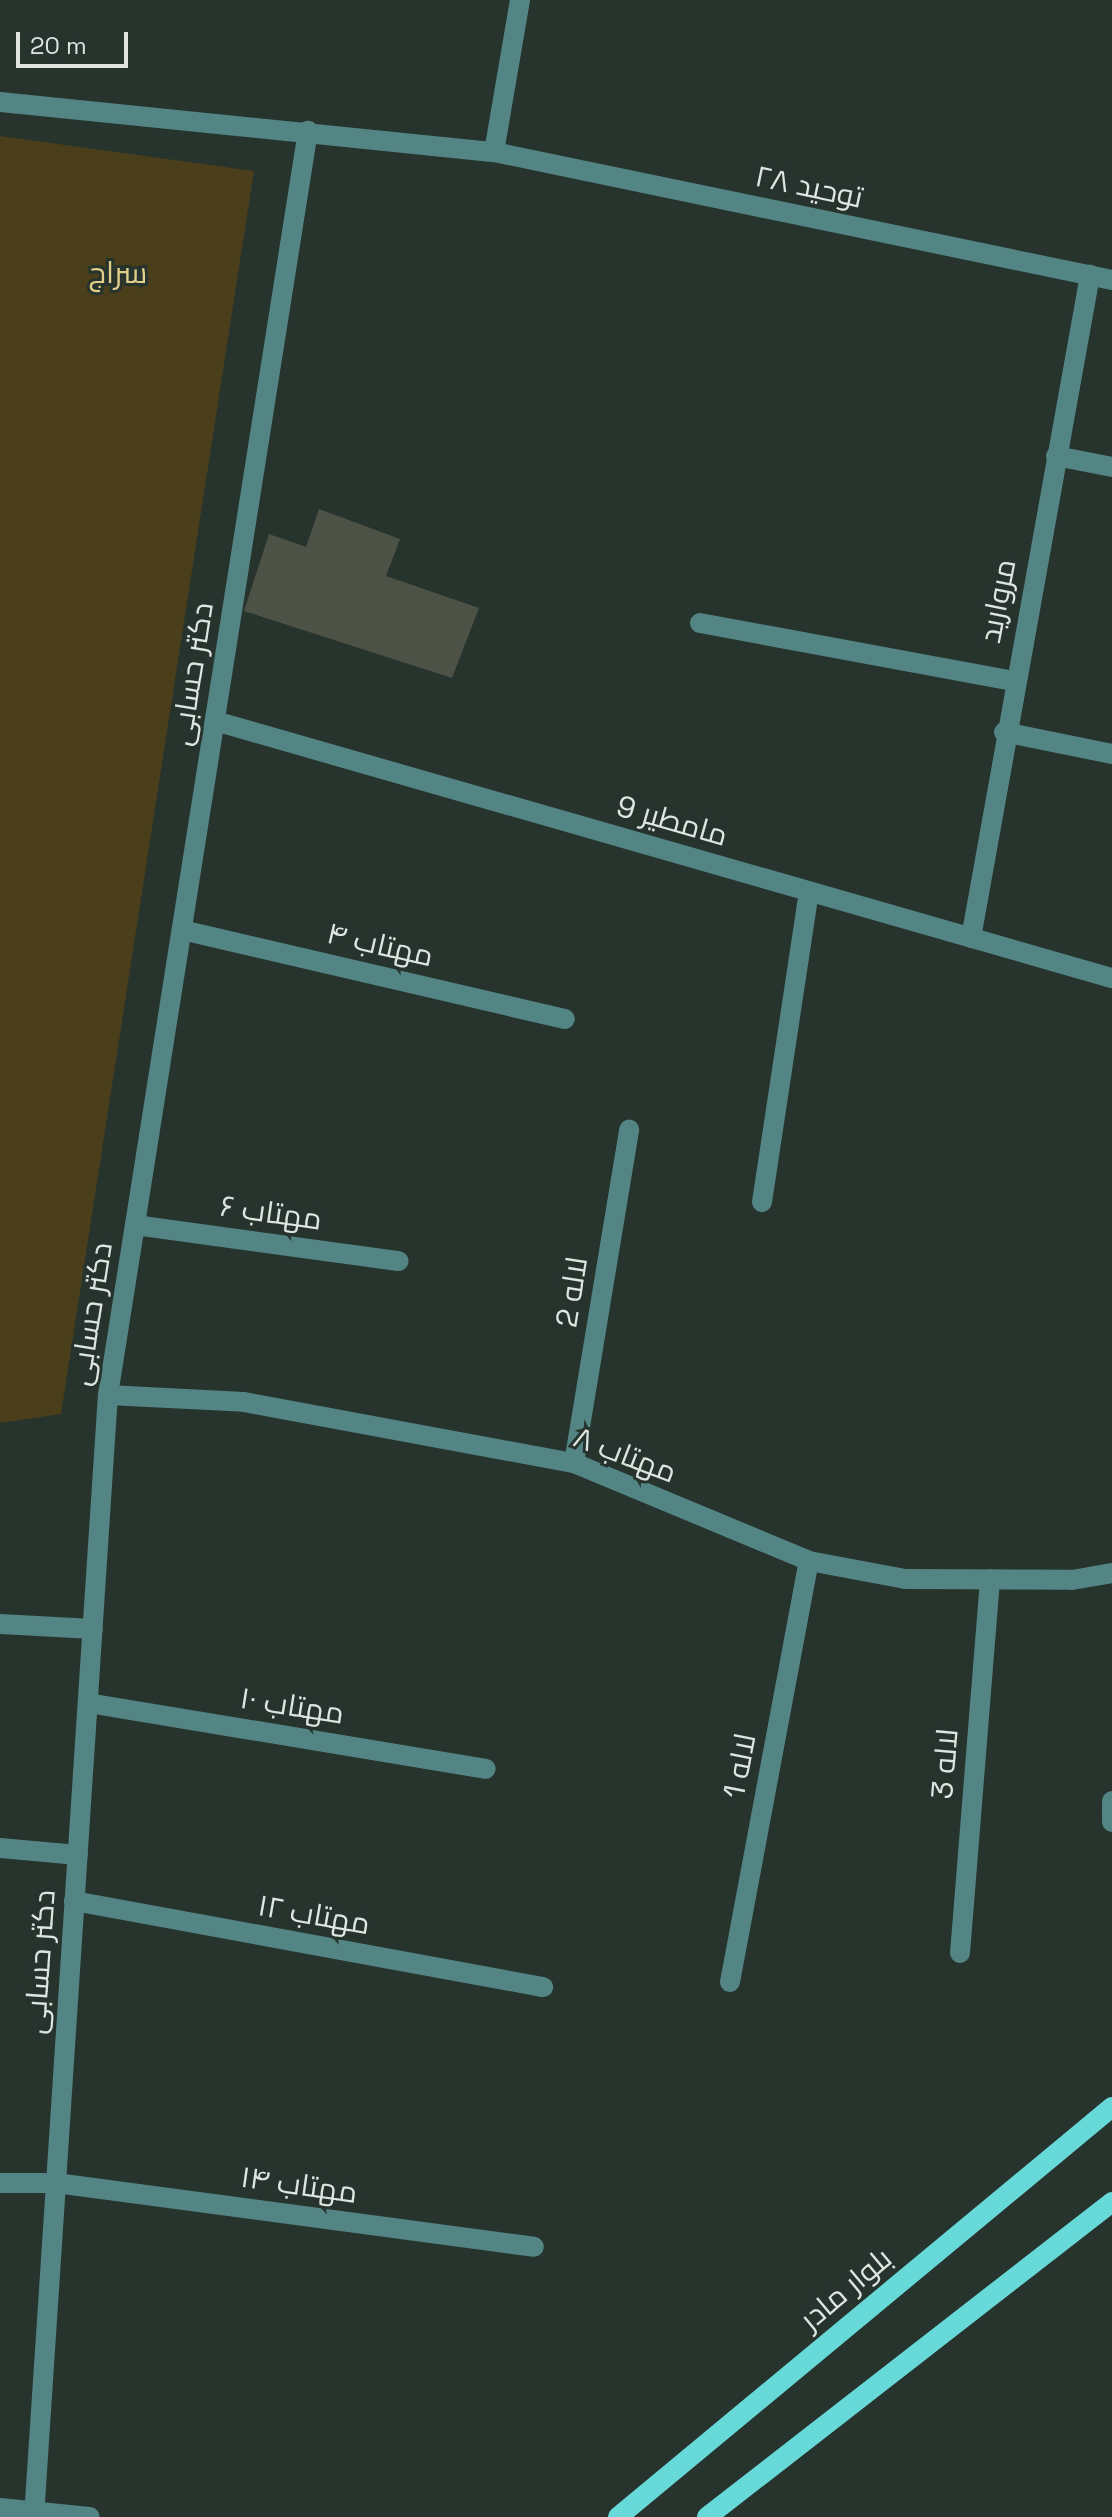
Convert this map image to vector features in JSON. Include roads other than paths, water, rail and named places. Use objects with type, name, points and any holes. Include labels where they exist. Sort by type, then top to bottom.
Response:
[{"type":"main road","name":"بلوار مادر","points":[[618,2517],[1112,2107]]},
{"type":"main road","points":[[707,2517],[1112,2202]]},
{"type":"street","points":[[494,152],[520,0]]},
{"type":"street","name":"توحید ۲۸","points":[[0,102],[494,152],[1112,280]]},
{"type":"street","name":"دکتر حسابی","points":[[34,2513],[108,1395],[308,131]]},
{"type":"street","name":"مروارید","points":[[971,938],[1013,681],[1090,275]]},
{"type":"street","points":[[1056,456],[1112,467]]},
{"type":"street","points":[[700,623],[1013,681]]},
{"type":"street","name":"مامطیر 9","points":[[215,721],[1112,978]]},
{"type":"street","points":[[1004,732],[1112,754]]},
{"type":"street","points":[[762,1202],[809,892]]},
{"type":"street","name":"مهتاب ۴","points":[[182,930],[565,1019]]},
{"type":"street","name":"لاله 2","points":[[574,1463],[629,1130]]},
{"type":"street","name":"مهتاب ۶","points":[[135,1225],[399,1261]]},
{"type":"street","name":"مهتاب ۸","points":[[108,1395],[244,1402],[574,1463],[809,1561],[905,1579],[990,1579],[1112,1573]]},
{"type":"street","name":"لاله 1","points":[[730,1982],[809,1561]]},
{"type":"street","name":"لاله 3","points":[[960,1953],[990,1579]]},
{"type":"street","points":[[0,1624],[93,1629]]},
{"type":"street","name":"مهتاب ۱۰","points":[[88,1703],[486,1769]]},
{"type":"street","points":[[1112,1801],[1112,1822]]},
{"type":"street","points":[[0,1848],[78,1855]]},
{"type":"street","name":"مهتاب ۱۲","points":[[74,1901],[543,1987]]},
{"type":"street","name":"مهتاب ۱۴","points":[[0,2183],[56,2183],[534,2247]]},
{"type":"street","points":[[0,2508],[90,2517]]},
{"type":"park label","name":"سراج","points":[[118,273]]}]
